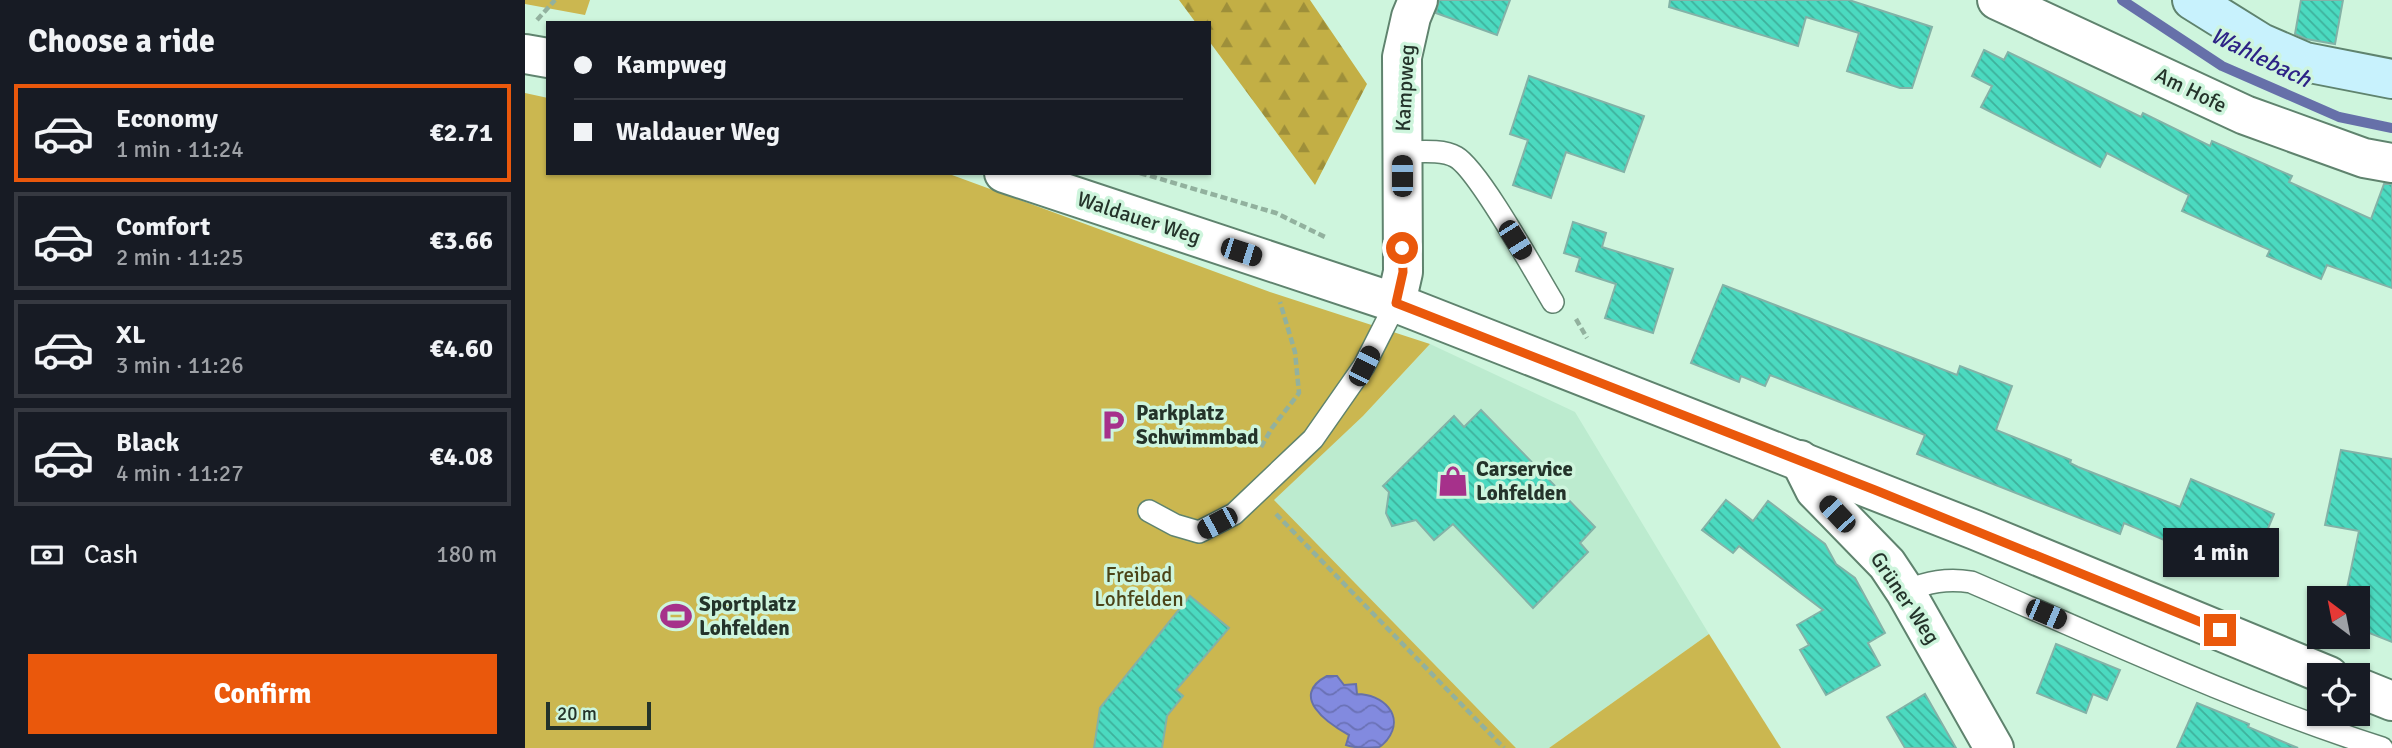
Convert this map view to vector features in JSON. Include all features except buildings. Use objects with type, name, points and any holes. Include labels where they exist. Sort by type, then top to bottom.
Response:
[{"type":"main road","points":[[2192,0],[2261,43],[2305,62],[2392,79]]},
{"type":"street","name":"Kampweg","points":[[1396,303],[1403,272],[1402,57],[1411,17],[1418,0]]},
{"type":"street","name":"Am Hofe","points":[[1997,0],[2245,115],[2364,158],[2392,163]]},
{"type":"street","points":[[525,54],[546,58]]},
{"type":"street","name":"Waldauer Weg","points":[[1010,175],[1396,303],[1800,460],[2307,667]]},
{"type":"street","name":"Grüner Weg","points":[[1800,460],[1815,489],[1887,564],[1994,748]]},
{"type":"street","points":[[2370,692],[2392,701]]},
{"type":"lane","points":[[1402,152],[1436,152],[1456,157],[1477,178],[1553,302]]},
{"type":"lane","points":[[1149,511],[1175,525],[1199,532],[1234,514],[1313,439],[1364,366],[1396,303]]},
{"type":"lane","points":[[1905,591],[1927,582],[1952,579],[1971,582],[2169,667],[2297,718],[2382,748]]},
{"type":"path","points":[[1147,175],[1276,213],[1308,229],[1280,302],[1295,352],[1299,393],[1272,428],[1250,464],[1256,494],[1504,748]]},
{"type":"shaded area","points":[[1430,344],[1575,412],[1709,634],[1549,748],[1516,748],[1273,500],[1363,416]]},
{"type":"green space","points":[[525,0],[590,0],[585,15],[525,4]]},
{"type":"green space","points":[[1179,0],[1310,0],[1367,84],[1315,185],[1211,44],[1211,21],[1195,21]]},
{"type":"green space","name":"Freibad Lohfelden","points":[[525,93],[546,98],[546,175],[952,175],[1270,292],[1430,344],[1363,416],[1274,500],[1516,748],[525,748]]},
{"type":"green space","points":[[1709,634],[1781,748],[1549,748]]},
{"type":"water","points":[[1327,676],[1337,676],[1344,685],[1356,684],[1357,694],[1375,698],[1388,708],[1394,722],[1392,731],[1381,746],[1362,748],[1346,745],[1349,735],[1331,724],[1315,708],[1311,692],[1316,684]]},
{"type":"waterway","name":"Wahlebach","points":[[2122,0],[2222,66],[2339,117],[2392,128]]},
{"type":"place","name":"Parkplatz Schwimmbad","points":[[1113,425]]},
{"type":"place","name":"Carservice Lohfelden","points":[[1453,481]]},
{"type":"place","name":"Sportplatz Lohfelden","points":[[676,616]]},
{"type":"route","points":[[1402,248],[1403,272],[1396,303],[1800,460],[2220,630]]}]
